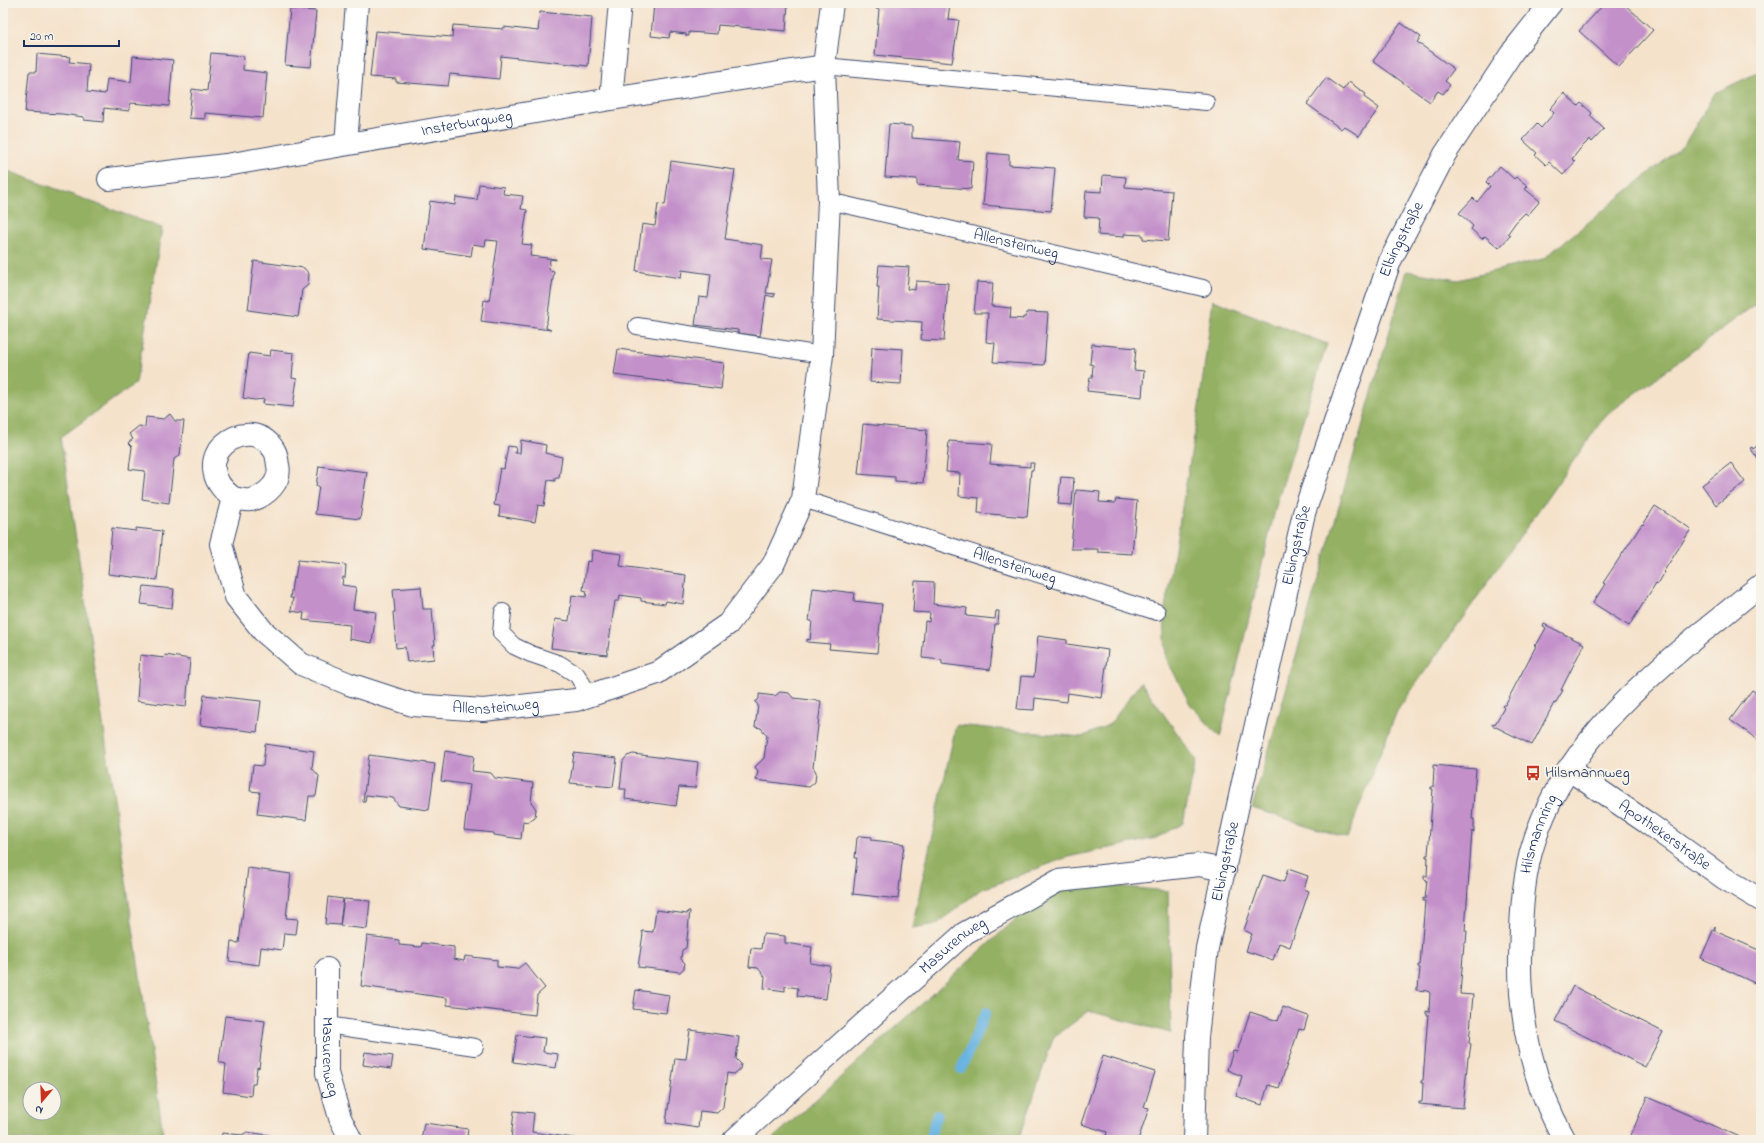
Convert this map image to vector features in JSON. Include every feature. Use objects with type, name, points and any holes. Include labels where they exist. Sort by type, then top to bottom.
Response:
[{"type":"street","points":[[346,144],[357,3]]},
{"type":"street","points":[[611,99],[620,3]]},
{"type":"street","name":"Allensteinweg","points":[[233,498],[221,544],[236,597],[263,631],[301,664],[349,684],[413,705],[483,710],[576,700],[657,673],[728,624],[773,565],[803,499],[822,355],[829,201],[824,66],[832,3]]},
{"type":"street","name":"Elbingstraße","points":[[1194,1140],[1197,1037],[1207,948],[1242,782],[1304,513],[1390,261],[1445,154],[1513,51],[1551,3]]},
{"type":"street","name":"Insterburgweg","points":[[109,179],[226,165],[611,99],[824,66]]},
{"type":"street","name":"Hilsmannring","points":[[1565,1140],[1544,1094],[1529,1050],[1522,1006],[1520,930],[1524,888],[1532,852],[1545,813],[1568,769],[1607,720],[1661,666],[1761,585]]},
{"type":"street","name":"Apothekerstraße","points":[[1568,769],[1646,822],[1724,878],[1761,900]]},
{"type":"street","name":"Masurenweg","points":[[734,1140],[965,933],[1058,881],[1199,865],[1224,870]]},
{"type":"street","name":"Masurenweg","points":[[327,969],[327,1073],[340,1118],[351,1140]]},
{"type":"lane","points":[[824,66],[1206,102]]},
{"type":"lane","name":"Allensteinweg","points":[[829,201],[1203,288]]},
{"type":"lane","points":[[637,326],[822,355]]},
{"type":"lane","name":"Allensteinweg","points":[[803,499],[1157,612]]},
{"type":"lane","points":[[503,612],[501,633],[514,646],[531,654],[560,664],[577,675],[590,696]]},
{"type":"lane","points":[[327,1025],[475,1047]]},
{"type":"green space","points":[[1761,71],[1761,300],[1605,416],[1397,711],[1347,838],[1252,808],[1407,271],[1458,280],[1543,259],[1684,145],[1715,93]]},
{"type":"green space","points":[[3,165],[8,171],[162,228],[136,383],[61,437],[164,1140],[3,1140]]},
{"type":"green space","points":[[1213,300],[1327,344],[1277,502],[1220,737],[1190,704],[1166,658],[1164,614],[1199,407]]},
{"type":"green space","points":[[1141,682],[1196,760],[1183,823],[1156,838],[1068,857],[980,890],[937,924],[912,928],[956,725],[1082,737],[1110,724]]},
{"type":"green space","points":[[1058,881],[1168,891],[1171,1033],[1089,1011],[1053,1038],[1019,1140],[771,1140]]},
{"type":"building","points":[[654,3],[788,3],[786,31],[718,25],[717,34],[689,32],[689,36],[686,36],[686,34],[670,32],[669,38],[651,36]]},
{"type":"building","points":[[877,3],[950,3],[948,19],[959,20],[952,63],[875,55],[879,9],[876,9]]},
{"type":"building","points":[[1605,3],[1623,3],[1653,30],[1619,67],[1579,31]]},
{"type":"building","points":[[290,9],[316,11],[311,67],[285,65]]},
{"type":"building","points":[[540,12],[592,17],[588,66],[501,56],[499,79],[450,74],[448,86],[396,82],[396,79],[370,77],[375,31],[452,37],[453,25],[503,29],[504,27],[538,31]]},
{"type":"building","points":[[1401,23],[1421,37],[1417,42],[1454,69],[1445,81],[1450,85],[1443,94],[1438,91],[1430,102],[1373,61]]},
{"type":"building","points":[[211,53],[244,56],[243,70],[267,73],[263,118],[205,113],[205,119],[189,118],[192,89],[207,91]]},
{"type":"building","points":[[37,54],[70,57],[69,62],[89,64],[87,92],[105,94],[107,79],[131,82],[133,56],[173,60],[169,106],[130,103],[129,111],[104,108],[103,122],[84,120],[84,117],[62,114],[25,112],[29,72],[36,72]]},
{"type":"building","points":[[1326,78],[1343,90],[1349,82],[1366,94],[1364,97],[1379,108],[1359,136],[1344,126],[1341,129],[1307,104]]},
{"type":"building","points":[[1564,93],[1578,106],[1581,103],[1592,113],[1590,116],[1604,129],[1592,142],[1590,139],[1580,149],[1572,159],[1575,162],[1563,175],[1549,162],[1546,165],[1535,155],[1537,153],[1523,140],[1537,124],[1541,128],[1554,113],[1550,109]]},
{"type":"building","points":[[889,124],[912,126],[912,138],[960,142],[958,160],[973,161],[971,189],[917,185],[917,179],[885,177]]},
{"type":"building","points":[[988,153],[1009,155],[1009,165],[1055,168],[1051,211],[983,205]]},
{"type":"building","points":[[671,161],[735,170],[725,239],[763,245],[761,259],[772,260],[766,293],[775,294],[774,297],[766,295],[760,336],[738,333],[738,330],[695,325],[699,297],[708,298],[711,274],[682,270],[681,278],[636,271],[642,224],[655,226],[658,204],[665,205]]},
{"type":"building","points":[[1500,166],[1514,179],[1516,177],[1528,186],[1525,189],[1540,201],[1528,215],[1525,213],[1516,222],[1508,233],[1511,235],[1499,248],[1485,236],[1482,239],[1471,229],[1473,226],[1459,213],[1473,198],[1477,202],[1490,186],[1486,182]]},
{"type":"building","points":[[1103,175],[1126,177],[1125,187],[1172,191],[1168,241],[1143,239],[1143,235],[1124,234],[1124,237],[1098,235],[1099,218],[1084,217],[1086,191],[1102,192]]},
{"type":"building","points":[[479,184],[504,187],[503,194],[523,196],[521,209],[527,210],[522,244],[532,245],[530,256],[556,259],[550,259],[549,270],[554,271],[546,328],[551,330],[481,321],[484,300],[489,301],[498,241],[486,240],[485,246],[473,244],[471,256],[424,249],[430,201],[455,205],[456,197],[477,200]]},
{"type":"building","points":[[254,261],[304,268],[309,274],[308,285],[302,290],[298,317],[248,310]]},
{"type":"building","points":[[879,265],[909,267],[907,289],[915,290],[916,281],[948,283],[944,341],[921,340],[922,322],[877,319]]},
{"type":"building","points":[[977,282],[993,283],[991,306],[1011,308],[1010,318],[1023,319],[1023,317],[1026,317],[1027,312],[1048,313],[1044,365],[993,362],[995,343],[986,342],[988,313],[974,313]]},
{"type":"building","points":[[1092,344],[1136,348],[1134,370],[1144,371],[1142,397],[1087,391],[1090,378],[1092,378],[1093,365],[1090,364]]},
{"type":"building","points":[[872,347],[903,349],[901,384],[870,382]]},
{"type":"building","points":[[618,349],[724,363],[721,389],[614,375]]},
{"type":"building","points":[[271,350],[294,353],[292,378],[297,379],[293,407],[263,404],[264,399],[255,400],[243,398],[249,353],[270,356]]},
{"type":"building","points":[[170,414],[175,421],[184,421],[180,455],[174,459],[169,503],[142,499],[145,471],[129,469],[132,447],[128,443],[133,439],[129,434],[139,426],[145,427],[146,417],[164,419]]},
{"type":"building","points":[[863,424],[927,430],[923,483],[895,481],[895,477],[858,474]]},
{"type":"building","points":[[521,440],[546,445],[545,453],[562,457],[559,478],[555,478],[555,481],[548,480],[544,506],[538,505],[535,522],[499,516],[500,506],[494,505],[500,468],[504,469],[508,446],[516,447],[515,453],[520,453]]},
{"type":"building","points":[[949,441],[992,444],[990,464],[1030,467],[1030,463],[1034,463],[1033,470],[1031,470],[1027,517],[978,513],[979,498],[959,496],[960,473],[946,472]]},
{"type":"building","points":[[1761,443],[1761,463],[1750,448],[1752,447],[1753,449]]},
{"type":"building","points":[[1731,463],[1745,482],[1716,505],[1702,485]]},
{"type":"building","points":[[319,466],[367,472],[360,519],[315,514],[319,486],[316,486]]},
{"type":"building","points":[[1061,477],[1074,478],[1072,505],[1058,504]]},
{"type":"building","points":[[1076,490],[1100,492],[1099,502],[1115,503],[1116,499],[1137,501],[1132,554],[1098,552],[1098,549],[1071,549]]},
{"type":"building","points":[[1655,506],[1691,529],[1664,571],[1665,572],[1658,584],[1656,583],[1629,626],[1593,603],[1605,584],[1603,583]]},
{"type":"building","points":[[112,528],[136,531],[136,528],[162,531],[157,580],[108,574]]},
{"type":"building","points":[[592,550],[622,554],[620,566],[686,575],[683,604],[666,601],[665,604],[641,601],[641,598],[620,595],[619,601],[615,601],[607,655],[551,648],[555,619],[569,621],[572,595],[586,597],[587,591],[583,590],[587,561],[591,562]]},
{"type":"building","points":[[298,560],[346,565],[345,578],[343,577],[342,585],[356,587],[353,609],[376,612],[372,643],[349,639],[350,625],[303,620],[304,613],[291,611],[293,598],[290,598]]},
{"type":"building","points":[[915,581],[934,582],[933,604],[967,608],[966,616],[995,619],[996,611],[999,611],[998,624],[995,624],[990,670],[942,664],[942,660],[922,658],[925,621],[929,622],[930,613],[913,612]]},
{"type":"building","points":[[144,586],[174,589],[172,608],[141,604]]},
{"type":"building","points":[[421,587],[423,609],[432,609],[435,645],[433,645],[434,659],[407,662],[405,647],[396,648],[393,589]]},
{"type":"building","points":[[813,588],[855,593],[854,601],[882,604],[877,653],[829,649],[830,644],[807,642],[807,639],[810,640],[812,621],[809,621]]},
{"type":"building","points":[[1544,624],[1584,644],[1561,690],[1563,690],[1555,704],[1554,703],[1532,745],[1492,725],[1493,723],[1495,724],[1504,708],[1502,706],[1505,705],[1536,646],[1534,645],[1537,644],[1546,628],[1543,626]]},
{"type":"building","points":[[1038,636],[1067,640],[1067,644],[1108,650],[1102,698],[1068,693],[1067,702],[1035,698],[1034,710],[1017,709],[1021,676],[1034,677]]},
{"type":"building","points":[[140,655],[164,658],[165,655],[190,659],[186,707],[137,701]]},
{"type":"building","points":[[1752,690],[1761,696],[1761,742],[1730,720]]},
{"type":"building","points":[[780,692],[789,693],[793,698],[821,701],[813,767],[816,772],[815,782],[809,787],[756,780],[758,771],[755,767],[764,758],[767,736],[761,728],[755,727],[758,705],[755,702],[759,699],[759,694],[775,696]]},
{"type":"building","points":[[204,695],[261,701],[257,732],[200,725]]},
{"type":"building","points":[[265,744],[314,751],[312,768],[319,776],[316,796],[309,796],[306,820],[257,814],[260,792],[250,791],[253,765],[263,766]]},
{"type":"building","points":[[445,751],[474,756],[472,771],[491,773],[495,778],[533,783],[531,802],[536,809],[535,817],[528,822],[523,821],[521,839],[494,835],[494,833],[464,830],[470,785],[441,781]]},
{"type":"building","points":[[574,753],[617,758],[613,787],[570,783]]},
{"type":"building","points":[[633,754],[698,762],[695,788],[679,787],[676,806],[625,799],[626,789],[620,789],[623,761],[627,756]]},
{"type":"building","points":[[369,755],[435,764],[429,810],[399,806],[393,798],[366,795],[365,802],[363,802]]},
{"type":"building","points":[[1433,765],[1476,769],[1472,819],[1474,819],[1474,832],[1472,831],[1465,931],[1467,931],[1466,943],[1464,943],[1460,994],[1473,995],[1469,1043],[1471,1044],[1468,1057],[1463,1108],[1419,1104],[1419,1102],[1422,1102],[1423,1083],[1421,1083],[1421,1081],[1423,1080],[1428,1014],[1426,1014],[1426,1011],[1429,1012],[1430,993],[1428,991],[1416,990],[1416,987],[1418,988],[1420,968],[1418,965],[1420,965],[1425,901],[1423,901],[1423,898],[1425,899],[1427,880],[1424,879],[1424,876],[1427,876],[1428,857],[1426,857],[1426,855],[1428,855],[1433,789],[1431,789],[1431,787],[1433,787]]},
{"type":"building","points":[[860,836],[872,837],[872,840],[904,844],[898,899],[853,894],[857,858],[855,858],[857,838]]},
{"type":"building","points":[[248,868],[291,874],[286,918],[298,919],[296,934],[284,933],[282,950],[261,947],[259,965],[229,961],[231,942],[239,943]]},
{"type":"building","points":[[1288,869],[1308,876],[1304,889],[1309,891],[1290,947],[1279,943],[1273,960],[1246,951],[1252,934],[1244,930],[1263,875],[1284,882]]},
{"type":"building","points":[[328,897],[343,899],[340,925],[325,924]]},
{"type":"building","points":[[344,899],[370,901],[367,929],[340,926]]},
{"type":"building","points":[[656,910],[687,914],[688,911],[690,911],[686,948],[682,950],[681,959],[685,963],[684,968],[680,972],[638,967],[643,934],[642,931],[653,932]]},
{"type":"building","points":[[1715,926],[1715,931],[1761,951],[1761,986],[1701,958]]},
{"type":"building","points":[[763,934],[785,936],[785,943],[812,947],[810,963],[830,966],[826,999],[797,996],[798,988],[785,986],[785,991],[764,988],[765,977],[758,968],[749,967],[751,948],[761,949]]},
{"type":"building","points":[[367,936],[399,940],[399,945],[421,947],[422,943],[454,947],[454,959],[464,961],[465,956],[497,960],[497,967],[517,969],[525,963],[545,988],[537,995],[535,1015],[447,1005],[447,998],[361,986]]},
{"type":"building","points":[[1573,986],[1663,1032],[1645,1067],[1555,1021]]},
{"type":"building","points":[[636,990],[669,995],[666,1013],[633,1009]]},
{"type":"building","points":[[1283,1007],[1308,1016],[1304,1030],[1299,1029],[1279,1088],[1268,1085],[1262,1105],[1236,1096],[1242,1076],[1227,1070],[1233,1051],[1237,1052],[1250,1012],[1278,1021]]},
{"type":"building","points":[[225,1016],[265,1021],[259,1068],[257,1067],[255,1084],[252,1084],[251,1096],[223,1092],[226,1064],[219,1062]]},
{"type":"building","points":[[690,1030],[739,1037],[736,1059],[741,1064],[740,1069],[734,1074],[727,1073],[723,1107],[717,1113],[700,1111],[698,1128],[666,1123],[675,1058],[686,1059]]},
{"type":"building","points":[[517,1035],[545,1038],[543,1052],[558,1054],[556,1068],[513,1062]]},
{"type":"building","points":[[365,1052],[393,1056],[391,1069],[363,1065]]},
{"type":"building","points":[[1103,1056],[1155,1072],[1144,1107],[1149,1108],[1138,1140],[1105,1140],[1107,1132],[1081,1124]]},
{"type":"building","points":[[1647,1097],[1739,1137],[1738,1140],[1644,1140],[1631,1135]]},
{"type":"building","points":[[514,1111],[534,1113],[532,1132],[588,1140],[511,1140]]},
{"type":"building","points":[[424,1123],[468,1129],[467,1136],[480,1138],[479,1140],[421,1140]]},
{"type":"building","points":[[247,1132],[268,1135],[273,1140],[221,1140],[222,1133],[242,1135]]},
{"type":"waterway","points":[[961,1069],[986,1012]]},
{"type":"waterway","points":[[929,1140],[937,1114]]},
{"type":"place","name":"Hilsmannweg","points":[[1533,773]]}]
